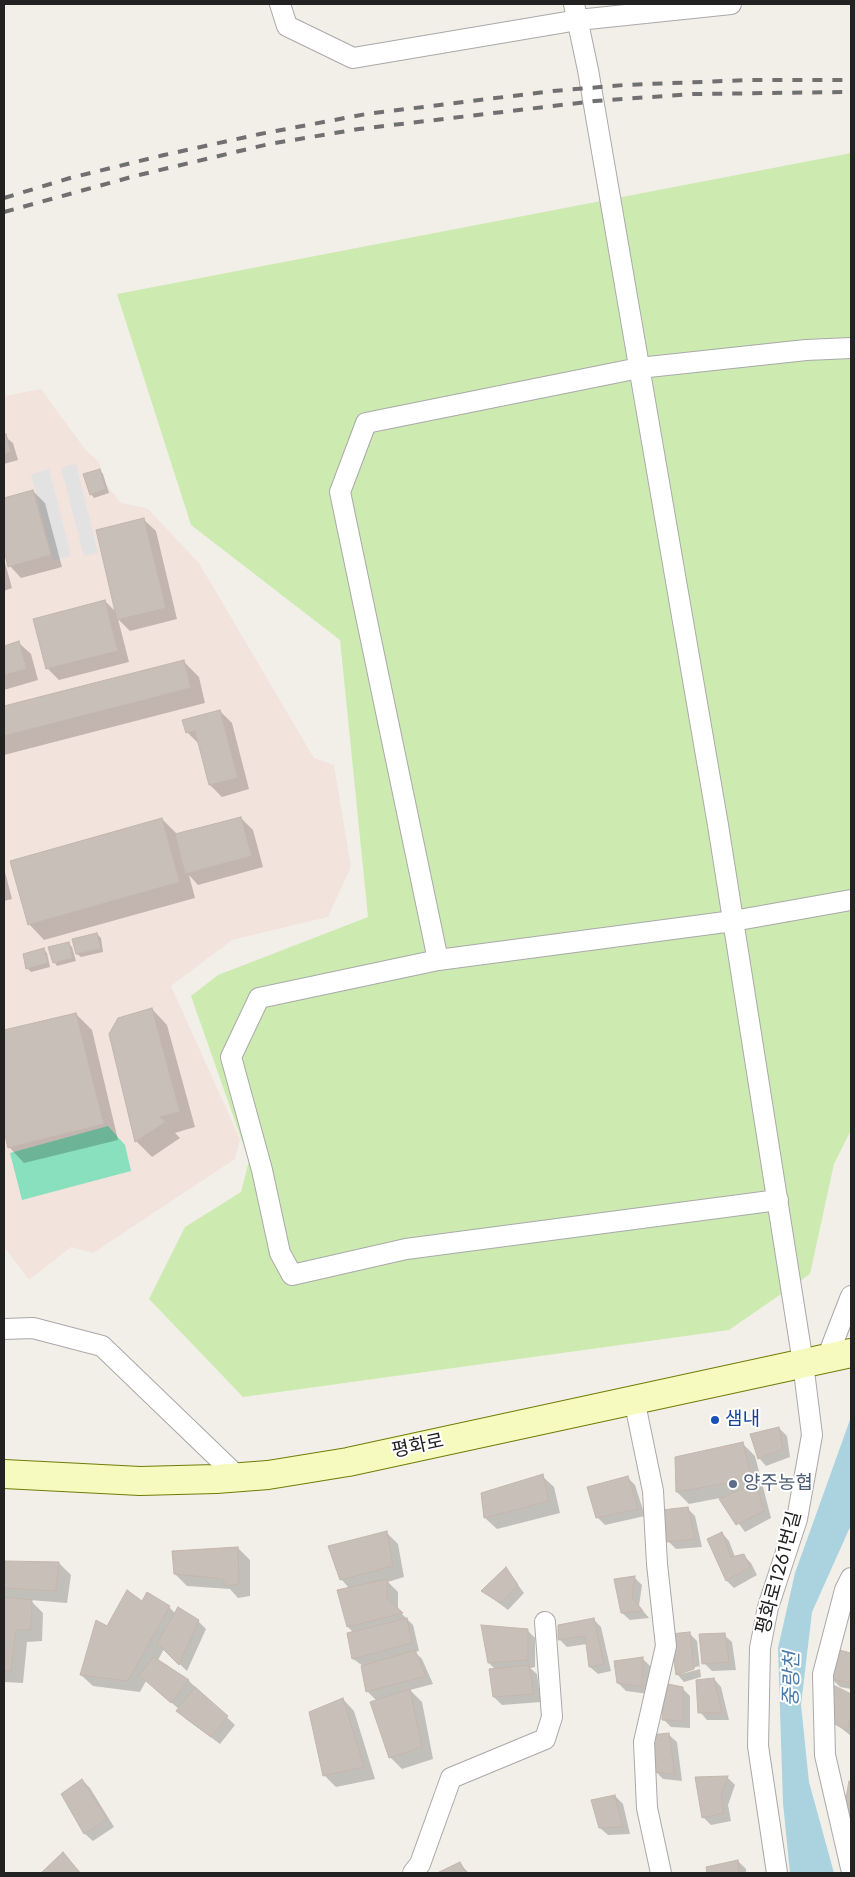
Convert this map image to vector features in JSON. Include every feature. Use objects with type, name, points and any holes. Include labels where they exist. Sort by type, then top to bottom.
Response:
[{"type":"main road","name":"평화로","points":[[4,1474],[140,1481],[268,1475],[348,1462],[827,1358]]},
{"type":"street","points":[[280,4],[287,26],[354,58],[576,12],[731,4]]},
{"type":"street","name":"평화로1261번길","points":[[576,12],[588,70],[640,368],[778,1200],[827,1358],[796,1519],[768,1607],[760,1648],[758,1746],[778,1873]]},
{"type":"street","points":[[438,960],[340,492],[366,423],[640,368],[806,350],[851,348]]},
{"type":"street","points":[[778,1200],[406,1249],[292,1275],[280,1252],[262,1170],[231,1057],[259,998],[438,960],[733,920],[851,900]]},
{"type":"street","points":[[827,1358],[851,1296]]},
{"type":"street","points":[[4,1329],[33,1328],[102,1346],[238,1477]]},
{"type":"street","points":[[634,1399],[653,1491],[657,1564],[666,1646],[644,1742],[647,1808],[660,1873]]},
{"type":"street","points":[[851,1578],[823,1674],[825,1754],[851,1868]]},
{"type":"street","points":[[413,1873],[420,1864],[451,1778],[545,1739],[552,1717],[545,1622]]},
{"type":"shaded area","points":[[41,389],[85,449],[99,462],[106,484],[121,503],[147,508],[199,563],[314,758],[334,765],[351,867],[328,917],[232,940],[171,986],[240,1139],[235,1159],[93,1253],[71,1247],[29,1280],[4,1247],[4,396]]},
{"type":"shaded area","points":[[76,464],[98,553],[84,556],[61,468]]},
{"type":"shaded area","points":[[49,469],[71,556],[53,561],[31,474]]},
{"type":"green space","points":[[851,153],[851,1130],[834,1164],[810,1274],[729,1330],[243,1397],[149,1299],[185,1227],[241,1192],[249,1161],[191,996],[218,975],[368,917],[340,640],[191,525],[117,294]]},
{"type":"green space","points":[[108,1126],[125,1145],[131,1171],[22,1200],[10,1153]]},
{"type":"water","name":"중랑천","points":[[851,1417],[851,1525],[812,1612],[801,1705],[809,1782],[834,1873],[790,1873],[783,1803],[778,1648],[795,1573]]},
{"type":"building","points":[[6,434],[11,452],[4,454],[4,435]]},
{"type":"building","points":[[100,469],[106,489],[90,495],[83,474]]},
{"type":"building","points":[[33,490],[51,555],[8,567],[4,550],[4,498]]},
{"type":"building","points":[[144,518],[166,608],[117,620],[96,530]]},
{"type":"building","points":[[105,600],[118,651],[46,669],[33,619]]},
{"type":"building","points":[[19,641],[27,669],[4,675],[4,646]]},
{"type":"building","points":[[184,660],[191,688],[4,736],[4,706]]},
{"type":"building","points":[[220,710],[238,778],[209,785],[195,731],[186,733],[182,720]]},
{"type":"building","points":[[241,817],[252,856],[185,874],[175,834]]},
{"type":"building","points":[[162,818],[180,882],[28,925],[10,861]]},
{"type":"building","points":[[97,933],[101,949],[76,954],[72,939]]},
{"type":"building","points":[[69,942],[73,958],[53,963],[48,947]]},
{"type":"building","points":[[44,948],[48,963],[26,969],[23,954]]},
{"type":"building","points":[[152,1008],[180,1112],[160,1117],[166,1122],[135,1142],[109,1034],[118,1018]]},
{"type":"building","points":[[76,1013],[104,1124],[8,1148],[4,1131],[4,1030]]},
{"type":"building","points":[[779,1427],[783,1449],[758,1459],[750,1434]]},
{"type":"building","points":[[743,1442],[752,1479],[676,1492],[675,1457]]},
{"type":"building","points":[[543,1474],[549,1501],[484,1518],[481,1493]]},
{"type":"building","points":[[628,1476],[638,1509],[596,1518],[587,1487]]},
{"type":"building","points":[[756,1483],[764,1511],[736,1525],[719,1499]]},
{"type":"building","points":[[688,1507],[695,1539],[667,1542],[662,1510]]},
{"type":"building","points":[[387,1531],[393,1566],[340,1580],[328,1546]]},
{"type":"building","points":[[722,1532],[731,1557],[744,1554],[750,1567],[726,1581],[707,1539]]},
{"type":"building","points":[[238,1547],[239,1584],[225,1586],[223,1579],[174,1574],[172,1551]]},
{"type":"building","points":[[4,1561],[59,1562],[56,1591],[4,1588]]},
{"type":"building","points":[[506,1567],[518,1585],[500,1603],[481,1591]]},
{"type":"building","points":[[635,1576],[632,1597],[643,1611],[621,1613],[614,1579]]},
{"type":"building","points":[[387,1579],[387,1598],[403,1613],[347,1627],[337,1590]]},
{"type":"building","points":[[127,1590],[142,1601],[147,1592],[170,1606],[128,1681],[80,1675],[96,1620],[107,1626]]},
{"type":"building","points":[[4,1597],[32,1600],[31,1630],[16,1630],[11,1672],[4,1671]]},
{"type":"building","points":[[178,1607],[199,1620],[179,1665],[157,1643]]},
{"type":"building","points":[[407,1618],[412,1643],[352,1659],[347,1633]]},
{"type":"building","points":[[594,1618],[604,1664],[589,1667],[585,1636],[558,1640],[558,1625]]},
{"type":"building","points":[[481,1625],[528,1629],[528,1660],[488,1663]]},
{"type":"building","points":[[690,1632],[694,1669],[676,1675],[670,1634]]},
{"type":"building","points":[[725,1633],[729,1662],[702,1664],[699,1634]]},
{"type":"building","points":[[835,1649],[851,1653],[851,1683],[831,1679]]},
{"type":"building","points":[[415,1650],[426,1676],[366,1692],[361,1666]]},
{"type":"building","points":[[154,1657],[189,1680],[171,1703],[139,1675]]},
{"type":"building","points":[[643,1657],[642,1687],[617,1683],[614,1661]]},
{"type":"building","points":[[529,1665],[534,1694],[493,1697],[489,1669]]},
{"type":"building","points":[[714,1678],[722,1713],[698,1713],[696,1680]]},
{"type":"building","points":[[663,1683],[683,1687],[683,1721],[662,1720]]},
{"type":"building","points":[[831,1684],[851,1694],[851,1717],[847,1731],[828,1720]]},
{"type":"building","points":[[195,1687],[228,1716],[211,1737],[176,1711]]},
{"type":"building","points":[[410,1689],[422,1747],[389,1758],[370,1702]]},
{"type":"building","points":[[343,1698],[364,1767],[323,1776],[309,1712]]},
{"type":"building","points":[[669,1733],[675,1774],[654,1772],[651,1735]]},
{"type":"building","points":[[728,1776],[721,1796],[724,1813],[702,1818],[695,1777]]},
{"type":"building","points":[[82,1779],[107,1819],[84,1834],[61,1794]]},
{"type":"building","points":[[849,1781],[851,1782],[851,1835],[845,1804]]},
{"type":"building","points":[[615,1795],[623,1827],[599,1828],[591,1800]]},
{"type":"building","points":[[63,1852],[80,1873],[41,1873]]},
{"type":"building","points":[[738,1860],[739,1873],[707,1873],[706,1867]]},
{"type":"building","points":[[460,1862],[466,1873],[437,1873]]},
{"type":"railway","points":[[4,198],[70,178],[164,155],[366,114],[553,91],[624,85],[750,80],[851,80]]},
{"type":"railway","points":[[4,212],[135,176],[269,144],[359,129],[595,101],[693,94],[851,92]]},
{"type":"place","name":"샘내","points":[[715,1420]]},
{"type":"place","name":"양주농협","points":[[733,1484]]}]
